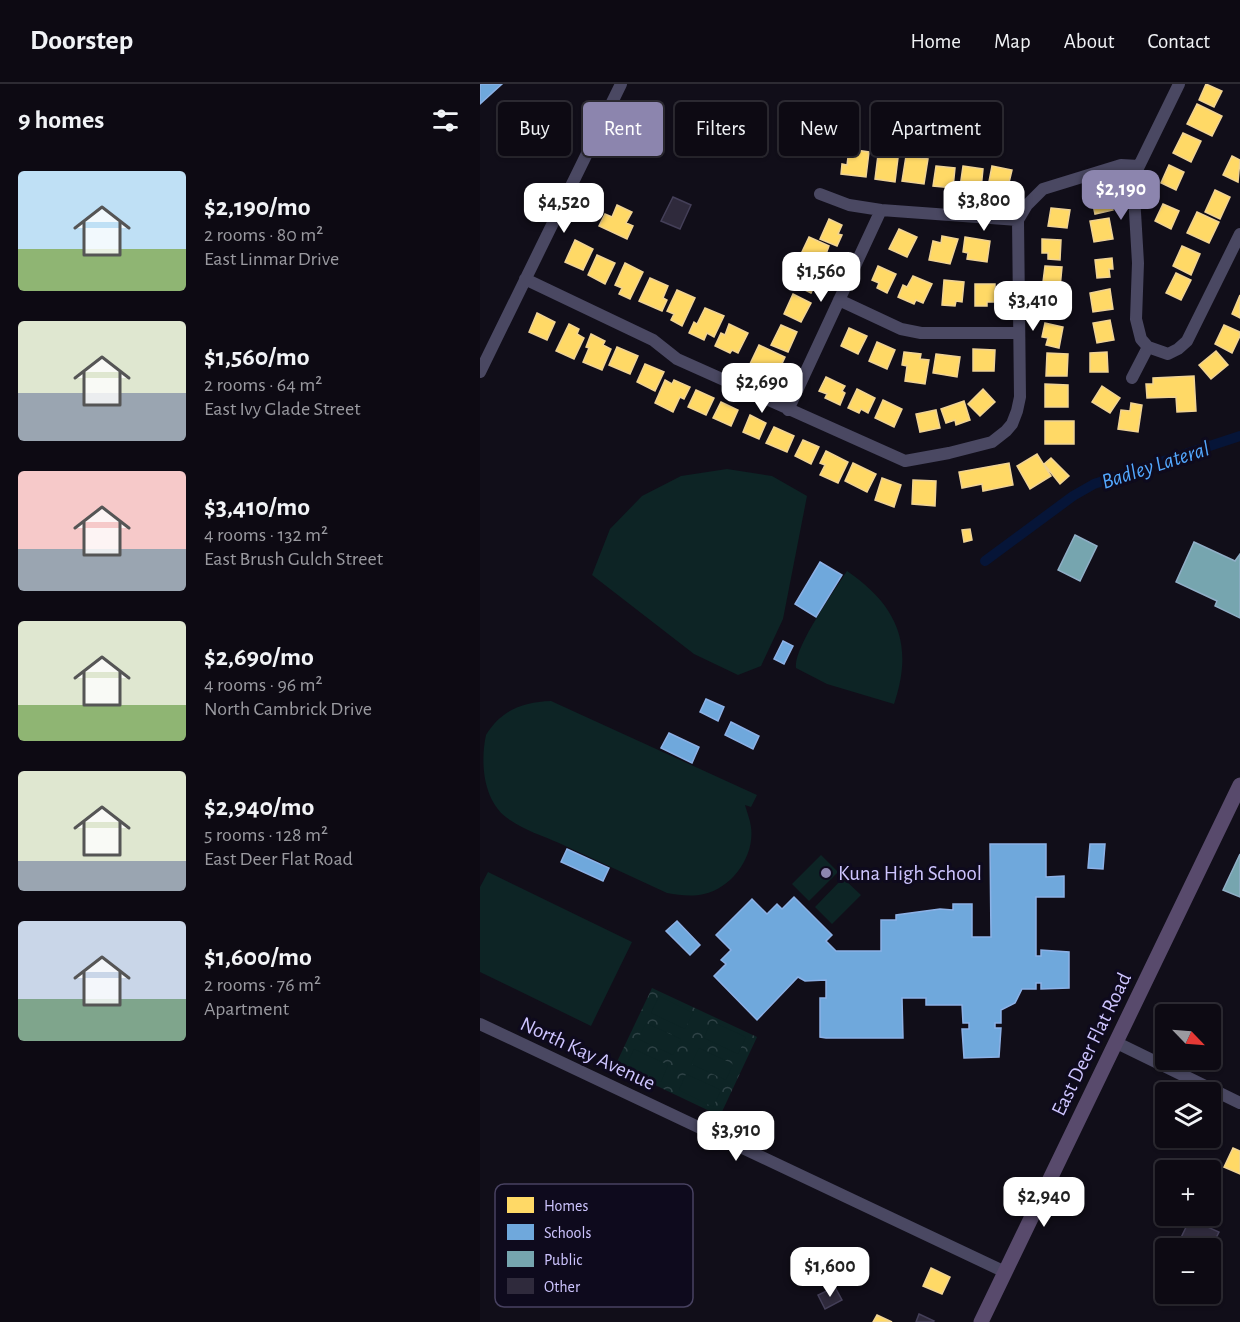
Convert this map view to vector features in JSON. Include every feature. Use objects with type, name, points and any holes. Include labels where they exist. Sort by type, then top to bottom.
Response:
[{"type":"main road","name":"East Deer Flat Road","points":[[981,1322],[1240,785]]},
{"type":"street","points":[[480,372],[621,84]]},
{"type":"street","points":[[1179,84],[1139,166],[1134,195],[1138,263],[1136,319],[1141,339],[1148,346],[1168,354],[1187,341],[1240,234]]},
{"type":"street","points":[[525,279],[653,340],[677,359],[905,461],[949,453],[992,442],[1006,432],[1017,411],[1020,397],[1018,220],[1027,205],[1043,189],[1121,165],[1139,166]]},
{"type":"street","points":[[820,194],[849,205],[881,210],[1018,220]]},
{"type":"street","points":[[788,410],[881,210]]},
{"type":"street","points":[[839,300],[911,331],[1018,333]]},
{"type":"street","points":[[1132,378],[1148,346]]},
{"type":"street","name":"North Kay Avenue","points":[[480,1024],[1005,1272]]},
{"type":"street","points":[[1115,1042],[1240,1103]]},
{"type":"green space","points":[[727,469],[772,476],[807,496],[783,619],[761,666],[738,675],[694,654],[592,575],[610,529],[642,496],[681,476]]},
{"type":"green space","points":[[847,571],[879,598],[890,613],[897,629],[902,663],[900,683],[894,704],[827,684],[796,668],[801,647]]},
{"type":"green space","points":[[551,701],[757,795],[751,807],[745,805],[751,824],[751,838],[745,859],[732,878],[714,891],[704,894],[690,896],[667,893],[527,830],[501,813],[489,793],[486,782],[483,758],[486,735],[499,719],[514,709],[531,703]]},
{"type":"green space","points":[[821,855],[838,872],[809,901],[792,884]]},
{"type":"green space","points":[[488,872],[632,942],[591,1026],[480,972],[480,887]]},
{"type":"green space","points":[[843,878],[861,895],[832,924],[815,907]]},
{"type":"green space","points":[[652,988],[757,1037],[720,1116],[615,1066]]},
{"type":"green space","points":[[659,996],[693,1013],[685,1029],[651,1013]]},
{"type":"green space","points":[[711,1021],[746,1037],[738,1054],[704,1038]]},
{"type":"green space","points":[[646,1023],[681,1039],[673,1055],[638,1039]]},
{"type":"green space","points":[[699,1048],[733,1064],[726,1080],[691,1064]]},
{"type":"green space","points":[[634,1049],[668,1065],[661,1082],[626,1066]]},
{"type":"green space","points":[[686,1074],[721,1090],[713,1107],[679,1090]]},
{"type":"building: Homes","points":[[1206,84],[1222,91],[1214,107],[1199,100]]},
{"type":"building: Homes","points":[[1197,104],[1222,116],[1212,136],[1187,124]]},
{"type":"building: Homes","points":[[1183,133],[1201,141],[1191,162],[1173,153]]},
{"type":"building: Homes","points":[[859,150],[869,152],[866,177],[841,174],[842,164],[847,165],[848,156],[859,156]]},
{"type":"building: Homes","points":[[878,156],[898,158],[895,182],[875,179]]},
{"type":"building: Homes","points":[[906,156],[928,159],[924,184],[902,181]]},
{"type":"building: Homes","points":[[1232,156],[1240,160],[1238,182],[1223,175]]},
{"type":"building: Homes","points":[[1169,165],[1184,172],[1176,190],[1161,183]]},
{"type":"building: Homes","points":[[936,166],[955,168],[953,188],[933,186]]},
{"type":"building: Homes","points":[[963,166],[983,169],[981,189],[960,187]]},
{"type":"building: Homes","points":[[992,166],[1012,170],[1008,187],[1001,186],[999,194],[987,192]]},
{"type":"building: Homes","points":[[1215,190],[1230,197],[1220,219],[1205,212]]},
{"type":"building: Homes","points":[[1109,192],[1113,210],[1095,214],[1091,196]]},
{"type":"building: Homes","points":[[1163,204],[1179,211],[1171,229],[1155,221]]},
{"type":"building: Homes","points":[[617,205],[632,212],[626,223],[633,226],[627,239],[599,226],[605,214],[612,217]]},
{"type":"building: Homes","points":[[1051,208],[1070,210],[1067,228],[1048,226]]},
{"type":"building: Homes","points":[[1197,212],[1219,222],[1209,243],[1187,233]]},
{"type":"building: Homes","points":[[1109,218],[1113,239],[1094,242],[1090,221]]},
{"type":"building: Homes","points":[[829,219],[842,225],[838,234],[842,235],[837,246],[820,239]]},
{"type":"building: Homes","points":[[899,229],[917,237],[907,257],[889,249]]},
{"type":"building: Homes","points":[[942,236],[958,239],[950,264],[929,260],[933,241],[941,243]]},
{"type":"building: Homes","points":[[809,237],[829,246],[826,254],[831,256],[826,268],[800,256]]},
{"type":"building: Homes","points":[[965,237],[990,241],[987,262],[967,259],[968,253],[963,252]]},
{"type":"building: Homes","points":[[1042,239],[1061,240],[1060,260],[1048,259],[1048,253],[1042,253]]},
{"type":"building: Homes","points":[[575,240],[593,249],[583,270],[565,262]]},
{"type":"building: Homes","points":[[1182,246],[1200,254],[1191,275],[1173,266]]},
{"type":"building: Homes","points":[[597,255],[615,263],[605,284],[588,275]]},
{"type":"building: Homes","points":[[1112,258],[1113,269],[1109,269],[1110,277],[1097,278],[1095,260]]},
{"type":"building: Homes","points":[[625,263],[643,272],[630,299],[619,294],[622,288],[615,285]]},
{"type":"building: Homes","points":[[796,263],[820,274],[811,293],[788,282]]},
{"type":"building: Homes","points":[[878,266],[896,274],[887,293],[877,288],[879,283],[872,280]]},
{"type":"building: Homes","points":[[1045,266],[1062,267],[1060,288],[1048,287],[1048,290],[1042,290]]},
{"type":"building: Homes","points":[[1176,273],[1191,280],[1181,300],[1166,293]]},
{"type":"building: Homes","points":[[913,276],[932,284],[923,303],[916,300],[914,304],[898,297],[903,285],[907,287]]},
{"type":"building: Homes","points":[[650,278],[668,286],[663,298],[667,300],[662,311],[639,301]]},
{"type":"building: Homes","points":[[944,280],[964,282],[962,302],[956,301],[955,306],[942,305]]},
{"type":"building: Homes","points":[[975,284],[995,284],[995,302],[987,302],[987,306],[975,306]]},
{"type":"building: Homes","points":[[1110,289],[1113,309],[1093,312],[1090,293]]},
{"type":"building: Homes","points":[[677,290],[695,298],[682,326],[671,320],[674,314],[667,311]]},
{"type":"building: Homes","points":[[1045,293],[1069,294],[1068,315],[1044,314]]},
{"type":"building: Homes","points":[[793,294],[811,303],[801,322],[784,314]]},
{"type":"building: Homes","points":[[1240,295],[1240,318],[1232,314]]},
{"type":"building: Homes","points":[[705,308],[724,316],[714,337],[707,333],[704,340],[689,333],[694,322],[697,324]]},
{"type":"building: Homes","points":[[537,313],[555,322],[547,340],[529,332]]},
{"type":"building: Homes","points":[[1110,320],[1114,340],[1097,343],[1093,323]]},
{"type":"building: Homes","points":[[1045,323],[1063,327],[1059,348],[1046,345],[1048,338],[1042,337]]},
{"type":"building: Homes","points":[[569,324],[579,329],[577,334],[584,338],[574,359],[556,351]]},
{"type":"building: Homes","points":[[729,324],[748,333],[738,353],[732,350],[730,353],[715,346],[721,333],[725,335]]},
{"type":"building: Homes","points":[[781,325],[797,332],[788,352],[771,345]]},
{"type":"building: Homes","points":[[1224,325],[1240,332],[1232,353],[1215,344]]},
{"type":"building: Homes","points":[[849,328],[867,336],[858,354],[841,346]]},
{"type":"building: Homes","points":[[591,334],[605,341],[603,345],[611,349],[602,370],[583,362],[589,348],[586,347]]},
{"type":"building: Homes","points":[[877,342],[895,350],[887,369],[869,361]]},
{"type":"building: Homes","points":[[759,345],[785,357],[780,368],[774,365],[770,373],[750,364]]},
{"type":"building: Homes","points":[[617,347],[638,356],[630,374],[609,365]]},
{"type":"building: Homes","points":[[973,349],[995,350],[994,371],[973,371]]},
{"type":"building: Homes","points":[[1216,351],[1228,365],[1211,379],[1199,365]]},
{"type":"building: Homes","points":[[904,352],[921,354],[920,359],[929,360],[925,384],[905,381],[907,366],[902,365]]},
{"type":"building: Homes","points":[[1107,352],[1108,372],[1090,372],[1090,353]]},
{"type":"building: Homes","points":[[1047,353],[1068,354],[1067,376],[1046,376]]},
{"type":"building: Homes","points":[[936,354],[960,357],[957,377],[933,373]]},
{"type":"building: Homes","points":[[645,364],[664,372],[655,391],[637,382]]},
{"type":"building: Homes","points":[[1194,376],[1196,411],[1177,412],[1176,397],[1147,398],[1146,384],[1153,384],[1153,378]]},
{"type":"building: Homes","points":[[826,377],[845,386],[840,405],[825,398],[827,394],[819,391]]},
{"type":"building: Homes","points":[[665,380],[672,384],[674,380],[690,387],[684,399],[680,397],[673,412],[655,403]]},
{"type":"building: Homes","points":[[1045,384],[1068,385],[1068,407],[1045,407]]},
{"type":"building: Homes","points":[[1102,386],[1120,398],[1110,413],[1092,402]]},
{"type":"building: Homes","points":[[857,389],[875,398],[868,413],[861,409],[859,413],[848,408]]},
{"type":"building: Homes","points":[[983,389],[995,402],[980,416],[968,404]]},
{"type":"building: Homes","points":[[696,390],[714,398],[706,415],[688,407]]},
{"type":"building: Homes","points":[[883,400],[902,409],[894,427],[875,418]]},
{"type":"building: Homes","points":[[964,401],[970,420],[956,425],[955,420],[946,423],[941,409]]},
{"type":"building: Homes","points":[[721,402],[738,410],[731,426],[713,418]]},
{"type":"building: Homes","points":[[1131,403],[1142,405],[1138,432],[1118,429],[1121,410],[1130,411]]},
{"type":"building: Homes","points":[[936,410],[940,428],[920,432],[916,414]]},
{"type":"building: Homes","points":[[750,415],[766,423],[759,439],[743,432]]},
{"type":"building: Homes","points":[[1045,421],[1074,421],[1074,444],[1045,444]]},
{"type":"building: Homes","points":[[774,427],[794,436],[787,452],[766,443]]},
{"type":"building: Homes","points":[[803,440],[819,447],[811,464],[795,456]]},
{"type":"building: Homes","points":[[826,451],[848,462],[838,483],[820,475],[825,465],[820,463]]},
{"type":"building: Homes","points":[[1037,454],[1051,476],[1030,489],[1017,466]]},
{"type":"building: Homes","points":[[1051,458],[1069,476],[1060,484],[1044,464]]},
{"type":"building: Homes","points":[[853,463],[876,474],[867,492],[845,481]]},
{"type":"building: Homes","points":[[1009,463],[1013,485],[983,491],[982,484],[962,488],[959,472]]},
{"type":"building: Homes","points":[[882,478],[901,485],[894,507],[875,500]]},
{"type":"building: Homes","points":[[913,480],[936,481],[935,506],[912,504]]},
{"type":"building: Homes","points":[[970,529],[972,540],[964,542],[962,530]]},
{"type":"building: Homes","points":[[1233,1148],[1240,1151],[1240,1174],[1224,1167]]},
{"type":"building: Homes","points":[[931,1268],[950,1277],[942,1294],[923,1286]]},
{"type":"building: Homes","points":[[877,1315],[892,1322],[873,1322]]},
{"type":"building: Schools","points":[[480,84],[502,84],[480,104]]},
{"type":"building: Schools","points":[[820,562],[842,575],[816,617],[795,604]]},
{"type":"building: Schools","points":[[783,641],[793,646],[784,664],[774,659]]},
{"type":"building: Schools","points":[[706,699],[724,707],[718,721],[700,712]]},
{"type":"building: Schools","points":[[731,722],[759,736],[753,749],[725,735]]},
{"type":"building: Schools","points":[[669,733],[699,747],[692,763],[661,748]]},
{"type":"building: Schools","points":[[990,844],[1046,844],[1046,877],[1064,876],[1064,897],[1036,897],[1036,956],[1041,956],[1041,950],[1069,952],[1069,988],[1041,989],[1041,983],[1036,983],[1036,989],[1022,989],[1015,1003],[1001,1010],[1001,1023],[995,1023],[995,1028],[1001,1028],[999,1057],[964,1058],[962,1029],[969,1029],[969,1023],[963,1023],[962,1005],[926,1005],[926,998],[902,998],[903,1038],[826,1038],[820,1037],[820,998],[826,998],[826,980],[805,981],[798,977],[757,1020],[714,976],[726,964],[721,960],[731,950],[716,935],[752,899],[767,914],[777,904],[782,909],[794,897],[832,935],[826,941],[836,951],[881,951],[881,920],[896,920],[896,915],[940,909],[953,910],[953,904],[972,904],[972,937],[991,937]]},
{"type":"building: Schools","points":[[1090,844],[1105,844],[1103,869],[1088,868]]},
{"type":"building: Schools","points":[[567,849],[609,868],[603,881],[561,862]]},
{"type":"building: Schools","points":[[677,921],[700,945],[690,955],[666,931]]},
{"type":"building: Public","points":[[1075,535],[1097,546],[1080,581],[1058,570]]},
{"type":"building: Public","points":[[1194,542],[1235,561],[1240,554],[1240,618],[1215,606],[1217,601],[1176,582]]},
{"type":"building: Public","points":[[1240,854],[1240,897],[1223,890]]},
{"type":"building: Other","points":[[673,197],[691,205],[680,229],[661,221]]},
{"type":"building: Other","points":[[1187,1226],[1206,1226],[1219,1232],[1216,1238],[1181,1238]]},
{"type":"building: Other","points":[[835,1287],[842,1300],[825,1309],[818,1295]]},
{"type":"building: Other","points":[[919,1314],[934,1321],[916,1322]]},
{"type":"waterway","name":"Badley Lateral","points":[[985,561],[1073,496],[1094,484],[1240,436]]},
{"type":"place","name":"Kuna High School","points":[[826,873]]}]
